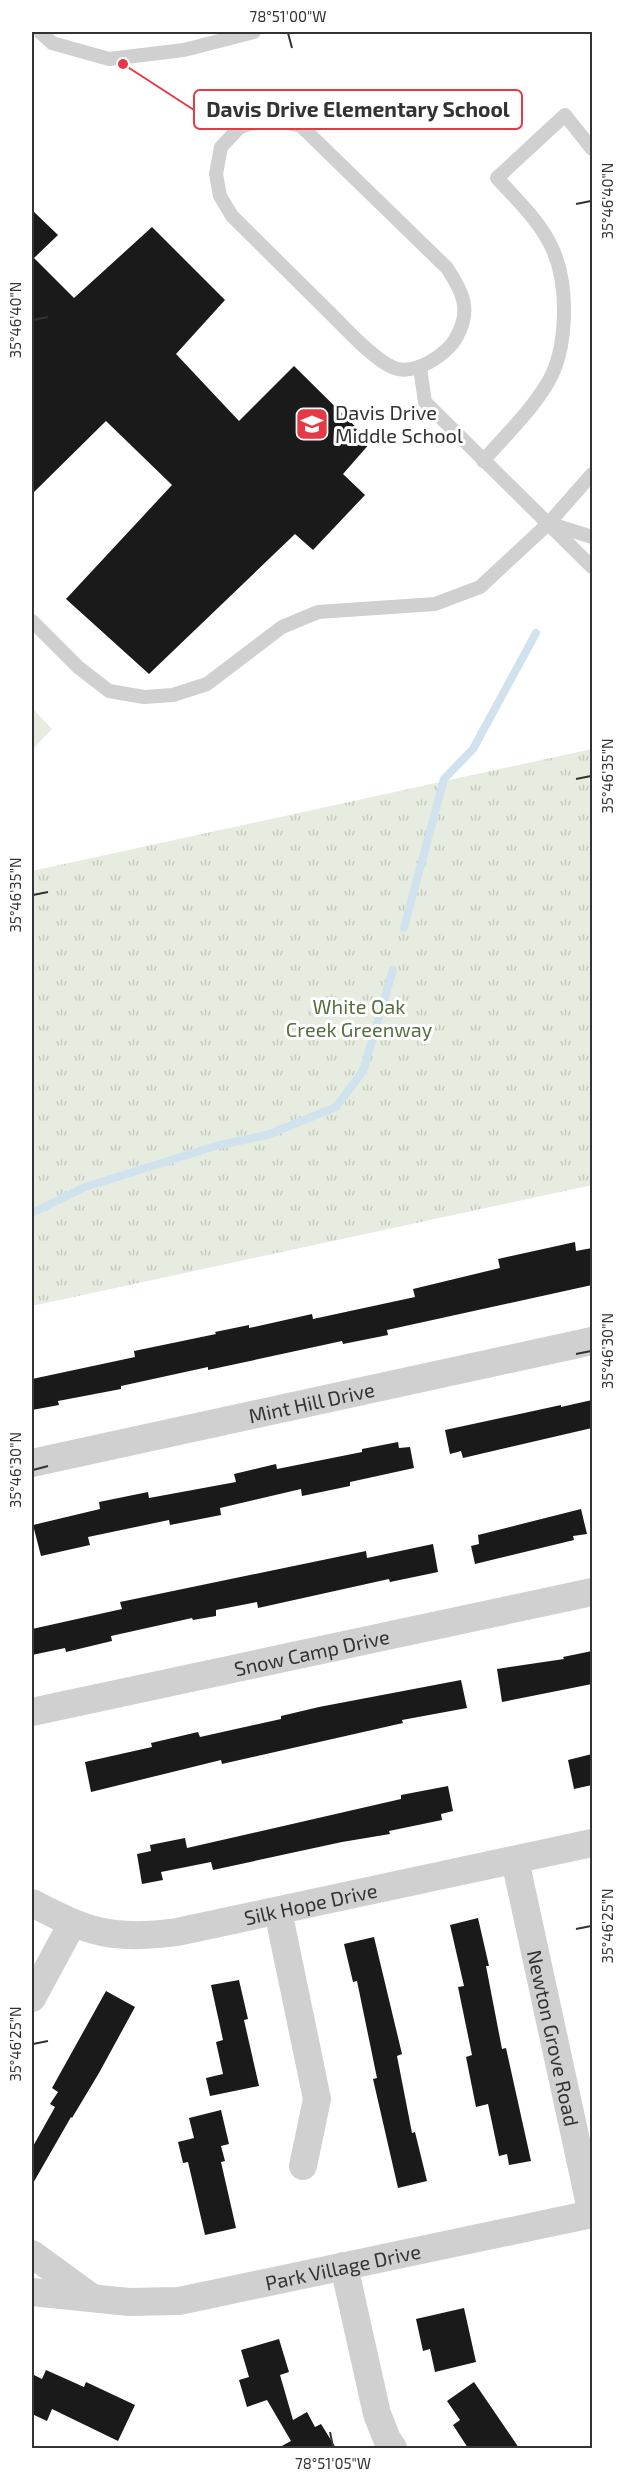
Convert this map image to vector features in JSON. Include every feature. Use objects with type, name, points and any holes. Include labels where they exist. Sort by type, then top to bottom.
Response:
[{"type":"street","name":"Mint Hill Drive","points":[[32,1463],[592,1341]]},
{"type":"street","name":"Snow Camp Drive","points":[[32,1712],[592,1592]]},
{"type":"street","name":"Silk Hope Drive","points":[[32,1903],[72,1924],[117,1936],[150,1936],[278,1911],[592,1843]]},
{"type":"street","name":"Newton Grove Road","points":[[515,1860],[592,2214]]},
{"type":"street","points":[[278,1911],[317,2098],[303,2166]]},
{"type":"street","points":[[32,1998],[72,1924]]},
{"type":"street","name":"Park Village Drive","points":[[32,2292],[129,2302],[179,2301],[592,2214]]},
{"type":"street","name":"Park Village Drive","points":[[32,2254],[91,2297]]},
{"type":"street","points":[[344,2266],[377,2414],[393,2448]]},
{"type":"lane","points":[[40,32],[52,44],[109,59],[184,50],[254,32]]},
{"type":"lane","points":[[483,460],[525,414],[548,382],[558,355],[564,322],[561,284],[554,250],[537,221],[497,178],[565,115],[592,149]]},
{"type":"lane","points":[[268,118],[301,126],[447,268],[462,292],[464,316],[457,337],[441,356],[420,368],[393,368],[359,342],[232,216],[220,196],[216,174],[221,147],[240,127],[268,118]]},
{"type":"lane","points":[[420,368],[425,402],[592,567]]},
{"type":"lane","points":[[32,621],[78,667],[109,691],[144,697],[173,695],[207,684],[282,627],[318,612],[435,604],[480,586],[549,524],[592,474]]},
{"type":"lane","points":[[549,524],[592,537]]},
{"type":"green space","points":[[32,708],[52,729],[32,750]]},
{"type":"green space","name":"White Oak Creek Greenway","points":[[592,749],[592,1185],[32,1306],[32,871]]},
{"type":"building","points":[[32,210],[58,235],[34,258],[74,298],[152,227],[225,300],[176,354],[239,421],[294,366],[371,442],[343,474],[365,495],[313,550],[295,534],[149,674],[66,599],[172,485],[106,421],[32,494]]},
{"type":"building","points":[[575,1242],[576,1251],[592,1248],[592,1285],[387,1330],[388,1335],[343,1344],[342,1341],[208,1370],[208,1367],[121,1386],[121,1389],[58,1401],[59,1405],[32,1410],[32,1379],[135,1357],[134,1351],[216,1334],[215,1332],[249,1325],[249,1328],[312,1314],[313,1319],[415,1297],[413,1289],[500,1268],[498,1259]]},
{"type":"building","points":[[592,1400],[592,1428],[463,1458],[461,1451],[450,1454],[445,1430]]},
{"type":"building","points":[[398,1442],[399,1448],[410,1447],[414,1468],[350,1482],[350,1486],[302,1496],[301,1489],[220,1508],[221,1515],[170,1525],[169,1520],[88,1537],[90,1545],[41,1556],[33,1525],[100,1509],[99,1502],[148,1492],[149,1498],[236,1482],[234,1474],[276,1464],[277,1469],[362,1452],[362,1449]]},
{"type":"building","points":[[581,1509],[587,1534],[573,1536],[574,1540],[475,1564],[471,1546],[479,1544],[478,1535]]},
{"type":"building","points":[[433,1544],[438,1572],[390,1582],[389,1579],[258,1608],[257,1602],[216,1610],[216,1616],[193,1620],[192,1618],[111,1636],[112,1641],[66,1652],[65,1648],[32,1655],[32,1629],[122,1609],[120,1602],[366,1551],[367,1558]]},
{"type":"building","points":[[592,1651],[592,1684],[502,1702],[497,1669],[564,1659],[563,1657]]},
{"type":"building","points":[[461,1680],[467,1708],[402,1720],[403,1723],[222,1764],[221,1760],[91,1792],[85,1762],[152,1747],[151,1743],[198,1732],[200,1737],[281,1719],[281,1716],[319,1707]]},
{"type":"building","points":[[592,1754],[592,1785],[574,1789],[568,1760]]},
{"type":"building","points":[[448,1786],[453,1811],[441,1814],[442,1820],[389,1831],[390,1834],[213,1870],[211,1862],[161,1872],[163,1880],[142,1884],[137,1854],[151,1851],[150,1845],[185,1838],[187,1848],[401,1799],[401,1795]]},
{"type":"building","points":[[478,1918],[489,1966],[486,1966],[502,2049],[506,2048],[531,2161],[509,2165],[507,2154],[499,2156],[488,2104],[476,2107],[466,2057],[472,2055],[458,1987],[464,1986],[450,1925]]},
{"type":"building","points":[[374,1937],[402,2054],[397,2056],[412,2133],[415,2132],[427,2181],[398,2188],[373,2079],[377,2078],[357,1981],[353,1982],[344,1944]]},
{"type":"building","points":[[239,1980],[248,2019],[244,2020],[259,2086],[210,2096],[206,2078],[223,2074],[216,2042],[223,2040],[211,1985]]},
{"type":"building","points":[[106,1991],[135,2007],[99,2073],[32,2185],[32,2148],[55,2107],[50,2104],[58,2092],[52,2088]]},
{"type":"building","points":[[221,2110],[229,2144],[221,2146],[225,2161],[221,2162],[236,2228],[205,2235],[188,2162],[183,2163],[178,2142],[194,2138],[189,2118]]},
{"type":"building","points":[[464,2308],[476,2362],[435,2372],[430,2349],[423,2351],[416,2319]]},
{"type":"building","points":[[279,2339],[289,2372],[280,2375],[293,2420],[307,2412],[315,2427],[321,2424],[336,2448],[278,2448],[291,2441],[267,2400],[247,2407],[239,2380],[249,2377],[241,2350]]},
{"type":"building","points":[[46,2370],[84,2387],[86,2382],[135,2405],[118,2441],[52,2409],[47,2421],[32,2414],[32,2374],[42,2379]]},
{"type":"building","points":[[474,2382],[519,2448],[468,2448],[453,2425],[460,2420],[447,2401]]},
{"type":"waterway","points":[[404,928],[444,779],[473,749],[536,633]]},
{"type":"waterway","points":[[32,1213],[85,1187],[219,1145],[267,1135],[336,1107],[363,1071],[393,970]]},
{"type":"place","name":"Davis Drive Elementary School","points":[[123,64]]},
{"type":"place","name":"Davis Drive Middle School","points":[[312,424]]}]
